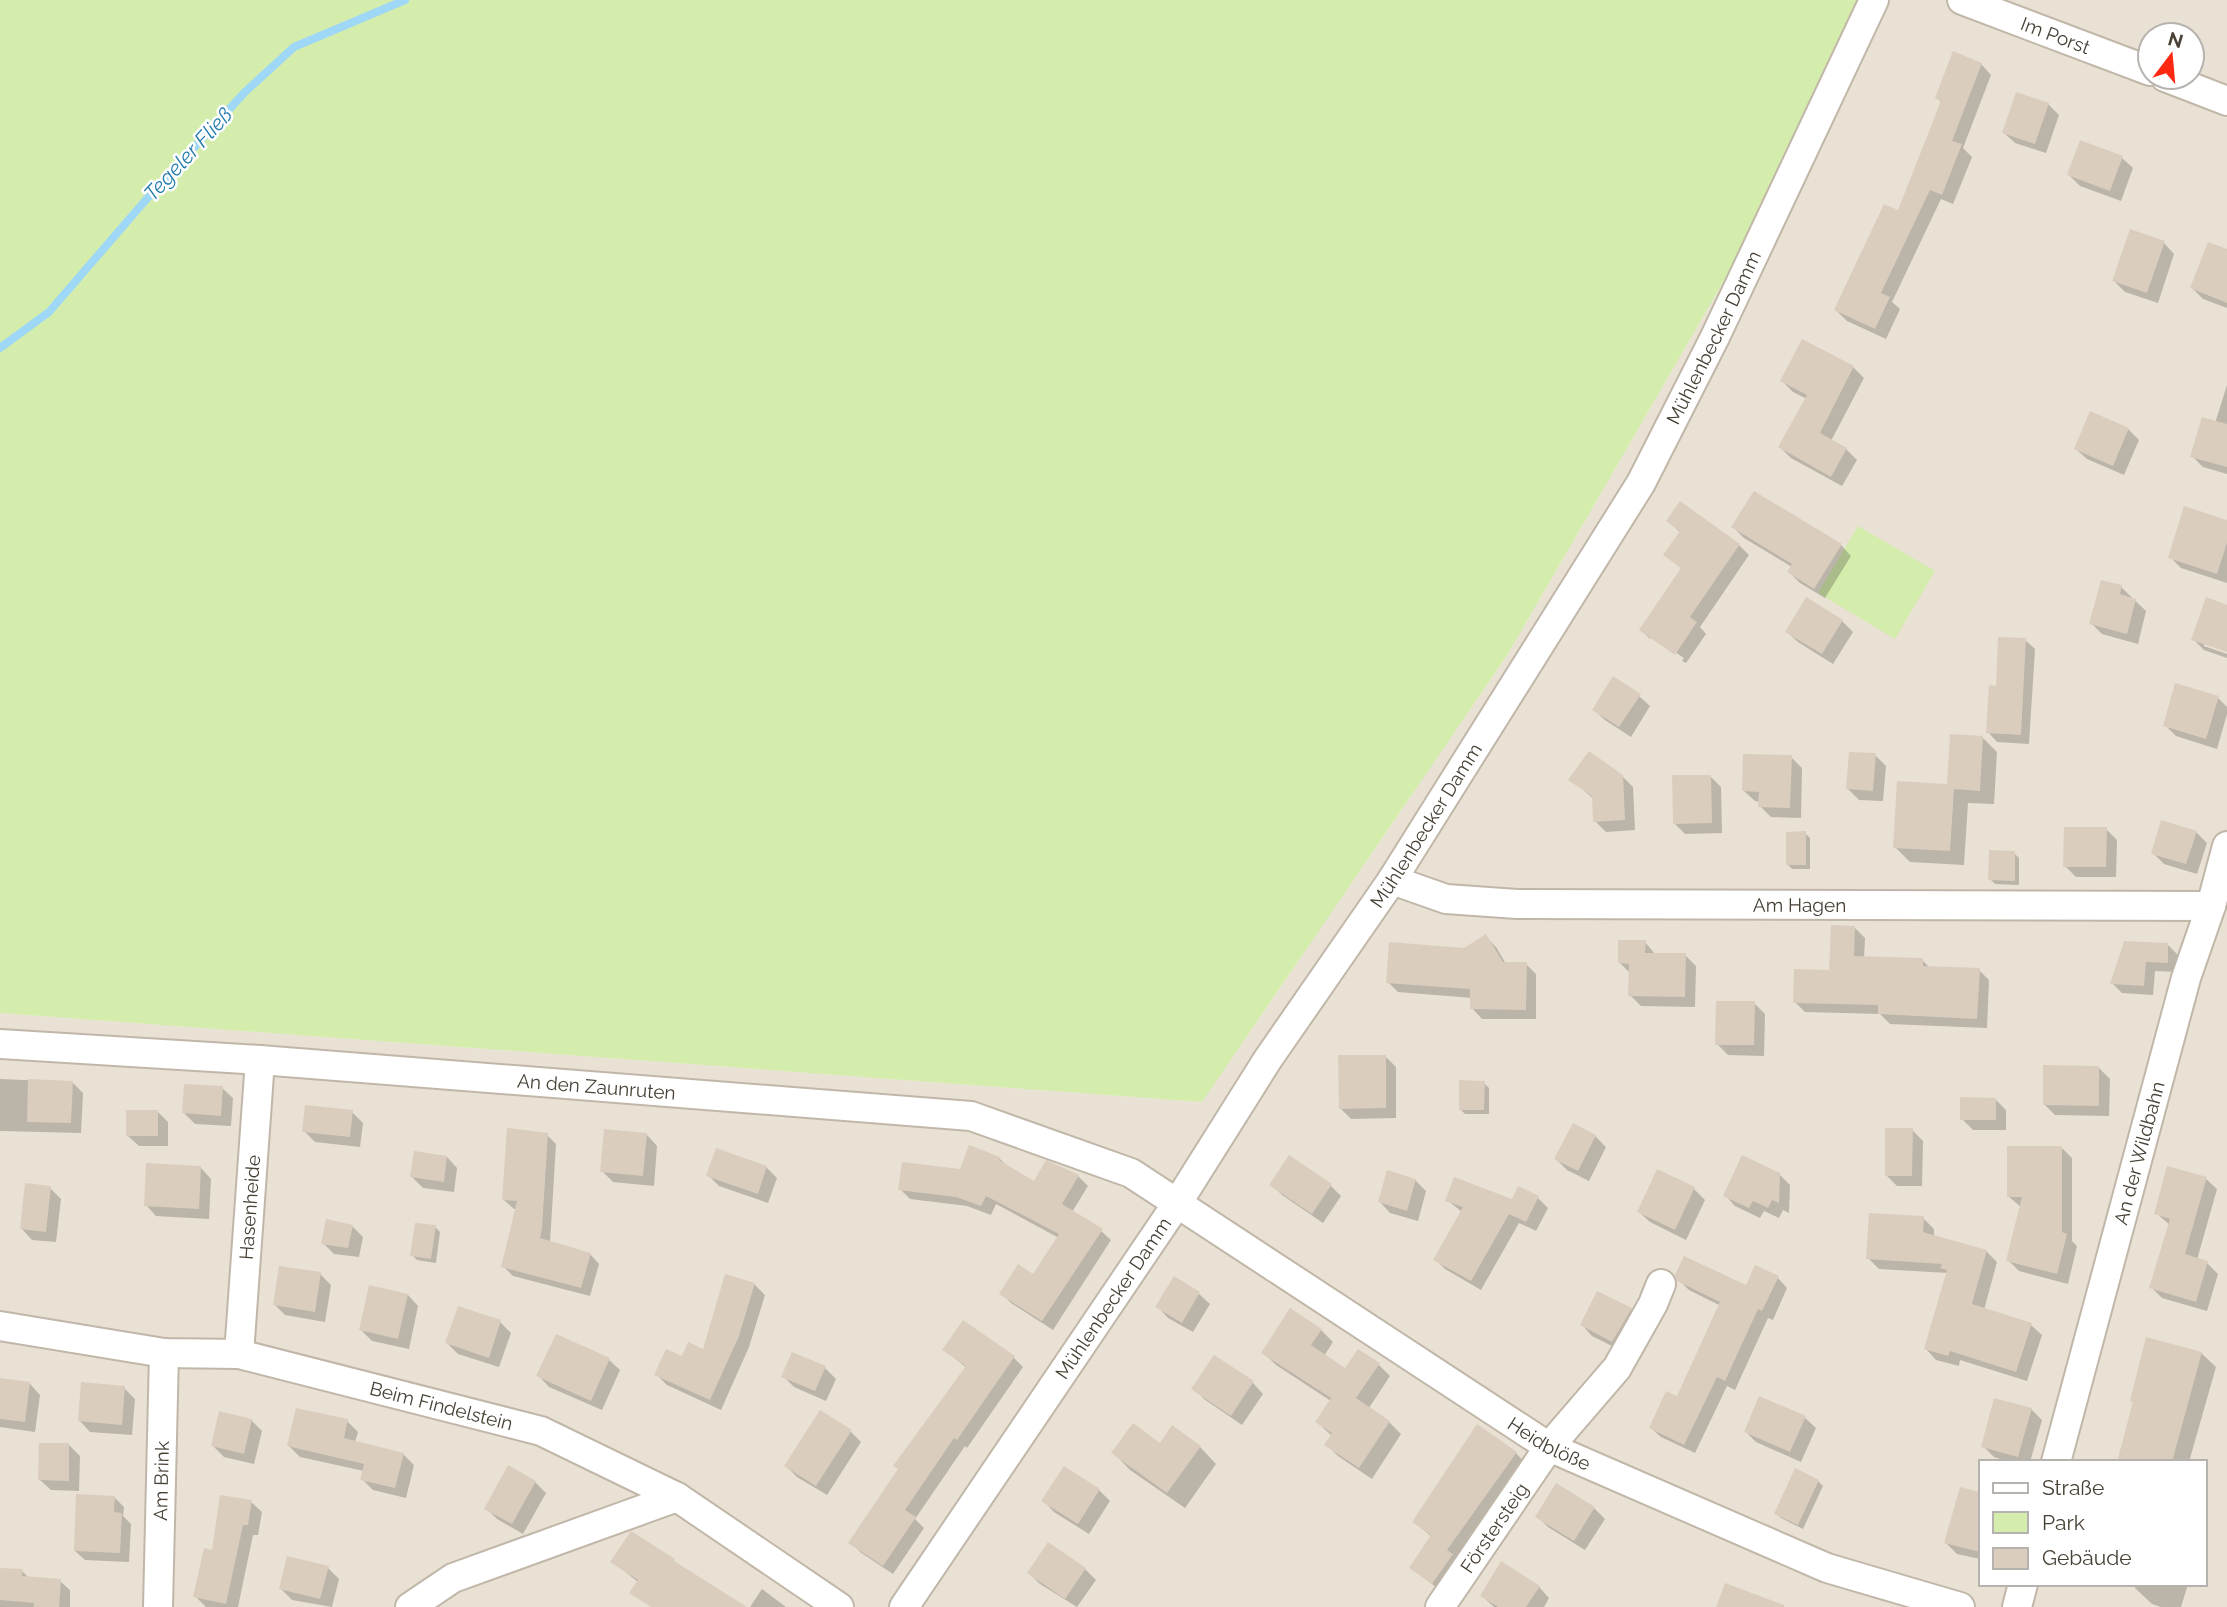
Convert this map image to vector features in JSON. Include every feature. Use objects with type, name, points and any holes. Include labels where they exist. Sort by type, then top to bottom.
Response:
[{"type":"street","name":"Mühlenbecker Damm","points":[[904,1607],[1178,1202],[1268,1059],[1392,880],[1641,483],[1715,337],[1874,0]]},
{"type":"street","name":"Im Porst","points":[[1962,0],[2136,66]]},
{"type":"street","points":[[2201,91],[2227,101]]},
{"type":"street","name":"An der Wildbahn","points":[[2057,1460],[2186,978],[2211,906],[2227,846]]},
{"type":"street","name":"Am Hagen","points":[[1392,880],[1446,899],[1517,904],[2211,906]]},
{"type":"street","name":"An den Zaunruten","points":[[0,1044],[260,1060],[971,1116],[1131,1173],[1178,1202]]},
{"type":"street","name":"Hasenheide","points":[[239,1354],[260,1060]]},
{"type":"street","name":"Heidblöße","points":[[1178,1202],[1549,1447],[1827,1568],[1960,1607]]},
{"type":"street","name":"Förstersteig","points":[[1440,1607],[1549,1447],[1617,1368],[1653,1304],[1661,1284]]},
{"type":"street","name":"Beim Findelstein","points":[[0,1326],[164,1353],[239,1354],[541,1431],[677,1497],[839,1607]]},
{"type":"street","name":"Am Brink","points":[[158,1607],[164,1353]]},
{"type":"street","points":[[410,1607],[453,1578],[677,1497]]},
{"type":"street","points":[[440,1607],[453,1578]]},
{"type":"street","points":[[2017,1607],[2022,1586]]},
{"type":"shaded area","points":[[1871,0],[2227,0],[2227,1607],[0,1607],[0,1013],[1202,1102],[1508,654],[1825,106]]},
{"type":"green space","points":[[0,0],[1871,0],[1825,106],[1508,654],[1202,1102],[0,1013]]},
{"type":"green space","points":[[1858,526],[1935,571],[1895,639],[1818,593]]},
{"type":"building","points":[[1953,51],[1982,63],[1952,141],[1962,144],[1942,195],[1930,190],[1881,293],[1890,297],[1875,329],[1834,310],[1884,204],[1898,210],[1941,101],[1935,98]]},
{"type":"building","points":[[2016,92],[2049,103],[2035,144],[2002,133]]},
{"type":"building","points":[[2080,140],[2123,156],[2110,191],[2067,175]]},
{"type":"building","points":[[2130,229],[2165,241],[2147,293],[2112,281]]},
{"type":"building","points":[[2208,242],[2227,249],[2227,303],[2190,288]]},
{"type":"building","points":[[1802,339],[1854,366],[1820,433],[1847,448],[1831,477],[1778,447],[1807,395],[1780,381]]},
{"type":"building","points":[[2090,411],[2129,428],[2113,466],[2074,449]]},
{"type":"building","points":[[2202,417],[2227,424],[2227,467],[2190,457]]},
{"type":"building","points":[[1754,491],[1842,544],[1814,589],[1787,572],[1792,564],[1731,527]]},
{"type":"building","points":[[1680,501],[1740,544],[1690,617],[1697,622],[1675,655],[1639,630],[1681,568],[1663,555],[1680,531],[1666,521]]},
{"type":"building","points":[[2184,506],[2227,520],[2227,543],[2217,574],[2168,558]]},
{"type":"building","points":[[2101,580],[2122,585],[2120,594],[2136,599],[2127,634],[2089,624]]},
{"type":"building","points":[[1806,597],[1843,620],[1822,654],[1785,632]]},
{"type":"building","points":[[2206,597],[2227,605],[2227,652],[2191,640]]},
{"type":"building","points":[[1998,637],[2026,638],[2021,735],[1986,733],[1989,685],[1996,686]]},
{"type":"building","points":[[1613,676],[1641,694],[1619,727],[1592,710]]},
{"type":"building","points":[[2175,683],[2219,696],[2206,739],[2163,726]]},
{"type":"building","points":[[1950,734],[1983,736],[1980,791],[1954,789],[1950,851],[1893,848],[1897,781],[1947,784]]},
{"type":"building","points":[[1589,751],[1623,775],[1625,820],[1593,822],[1592,796],[1568,780]]},
{"type":"building","points":[[1849,752],[1876,753],[1873,791],[1846,789]]},
{"type":"building","points":[[1743,754],[1792,755],[1790,808],[1758,807],[1759,792],[1742,791]]},
{"type":"building","points":[[1672,775],[1711,775],[1712,823],[1673,824]]},
{"type":"building","points":[[2161,820],[2197,831],[2186,864],[2151,854]]},
{"type":"building","points":[[2064,827],[2107,827],[2106,867],[2063,867]]},
{"type":"building","points":[[1806,831],[1806,865],[1786,865],[1786,832]]},
{"type":"building","points":[[1989,850],[2015,851],[2015,881],[1988,880]]},
{"type":"building","points":[[1831,925],[1855,926],[1854,956],[1923,958],[1923,966],[1980,968],[1977,1019],[1878,1014],[1878,1005],[1793,1003],[1794,969],[1829,970]]},
{"type":"building","points":[[1486,934],[1503,962],[1527,962],[1526,1010],[1470,1009],[1470,989],[1386,983],[1389,942],[1464,948]]},
{"type":"building","points":[[1618,940],[1646,940],[1645,953],[1686,953],[1685,997],[1628,996],[1629,964],[1618,963]]},
{"type":"building","points":[[2124,941],[2168,943],[2168,963],[2146,962],[2144,986],[2110,984]]},
{"type":"building","points":[[1716,1001],[1755,1001],[1754,1045],[1715,1045]]},
{"type":"building","points":[[1338,1055],[1386,1055],[1386,1108],[1339,1109]]},
{"type":"building","points":[[2043,1065],[2099,1066],[2099,1106],[2043,1105]]},
{"type":"building","points":[[28,1079],[73,1081],[71,1123],[27,1122]]},
{"type":"building","points":[[1459,1080],[1485,1081],[1484,1110],[1459,1110]]},
{"type":"building","points":[[184,1084],[223,1086],[221,1116],[182,1113]]},
{"type":"building","points":[[1960,1097],[1996,1098],[1996,1120],[1960,1120]]},
{"type":"building","points":[[305,1105],[353,1110],[350,1137],[302,1132]]},
{"type":"building","points":[[126,1110],[158,1110],[158,1136],[126,1136]]},
{"type":"building","points":[[1573,1123],[1596,1135],[1578,1171],[1554,1159]]},
{"type":"building","points":[[507,1128],[548,1133],[540,1238],[591,1253],[581,1288],[501,1267],[517,1201],[502,1200]]},
{"type":"building","points":[[1885,1128],[1913,1128],[1912,1176],[1885,1176]]},
{"type":"building","points":[[604,1129],[647,1133],[643,1176],[600,1172]]},
{"type":"building","points":[[969,1145],[1000,1157],[999,1160],[1034,1181],[1046,1160],[1079,1175],[1062,1204],[1103,1229],[1042,1321],[999,1294],[1018,1264],[1033,1274],[1059,1234],[986,1196],[981,1206],[956,1197],[898,1190],[902,1162],[960,1169]]},
{"type":"building","points":[[2007,1146],[2062,1146],[2062,1232],[2067,1234],[2057,1274],[2006,1261],[2022,1197],[2007,1197]]},
{"type":"building","points":[[716,1148],[767,1166],[758,1194],[706,1176]]},
{"type":"building","points":[[414,1151],[447,1156],[444,1182],[410,1177]]},
{"type":"building","points":[[1289,1155],[1332,1184],[1312,1214],[1269,1185]]},
{"type":"building","points":[[1742,1155],[1780,1173],[1779,1203],[1772,1200],[1768,1208],[1753,1201],[1749,1208],[1723,1196]]},
{"type":"building","points":[[146,1163],[201,1166],[199,1209],[144,1206]]},
{"type":"building","points":[[2167,1166],[2207,1177],[2185,1254],[2208,1261],[2196,1302],[2149,1288],[2170,1219],[2154,1214]]},
{"type":"building","points":[[1657,1169],[1695,1187],[1675,1230],[1637,1212]]},
{"type":"building","points":[[1387,1170],[1416,1179],[1407,1211],[1378,1202]]},
{"type":"building","points":[[1454,1177],[1512,1199],[1518,1186],[1539,1196],[1526,1222],[1509,1214],[1471,1281],[1433,1260],[1463,1207],[1445,1201]]},
{"type":"building","points":[[25,1183],[51,1186],[46,1232],[20,1229]]},
{"type":"building","points":[[1869,1213],[1924,1216],[1923,1232],[1987,1250],[1972,1304],[2032,1323],[2016,1372],[1950,1351],[1948,1356],[1924,1349],[1947,1270],[1940,1268],[1942,1264],[1866,1259]]},
{"type":"building","points":[[326,1219],[353,1225],[348,1248],[321,1244]]},
{"type":"building","points":[[415,1223],[436,1225],[431,1259],[410,1256]]},
{"type":"building","points":[[1684,1256],[1746,1285],[1755,1265],[1779,1276],[1762,1311],[1758,1309],[1725,1381],[1717,1377],[1684,1445],[1649,1428],[1666,1391],[1677,1396],[1720,1302],[1677,1281],[1675,1275]]},
{"type":"building","points":[[279,1266],[321,1272],[315,1312],[273,1305]]},
{"type":"building","points":[[725,1274],[755,1283],[739,1336],[710,1400],[654,1375],[666,1349],[682,1356],[688,1342],[703,1349]]},
{"type":"building","points":[[1174,1276],[1200,1292],[1182,1323],[1155,1307]]},
{"type":"building","points":[[369,1285],[408,1294],[398,1339],[359,1330]]},
{"type":"building","points":[[1597,1291],[1632,1308],[1612,1342],[1580,1325]]},
{"type":"building","points":[[458,1306],[501,1320],[489,1358],[445,1343]]},
{"type":"building","points":[[1290,1308],[1322,1329],[1311,1345],[1345,1368],[1358,1349],[1380,1363],[1356,1398],[1390,1421],[1359,1468],[1324,1445],[1332,1433],[1315,1422],[1331,1398],[1261,1353]]},
{"type":"building","points":[[963,1320],[1015,1356],[905,1510],[916,1517],[883,1566],[848,1543],[898,1469],[893,1466],[966,1366],[942,1350]]},
{"type":"building","points":[[556,1334],[610,1358],[591,1401],[536,1376]]},
{"type":"building","points":[[2146,1337],[2202,1352],[2173,1460],[2118,1460],[2133,1402],[2130,1401]]},
{"type":"building","points":[[792,1352],[826,1366],[815,1391],[781,1377]]},
{"type":"building","points":[[1214,1355],[1254,1381],[1231,1416],[1191,1389]]},
{"type":"building","points":[[0,1378],[30,1382],[25,1422],[0,1419]]},
{"type":"building","points":[[81,1382],[125,1386],[122,1425],[78,1421]]},
{"type":"building","points":[[1759,1396],[1806,1416],[1790,1452],[1744,1432]]},
{"type":"building","points":[[1994,1398],[2032,1408],[2018,1457],[1981,1447]]},
{"type":"building","points":[[296,1408],[348,1419],[344,1438],[404,1453],[395,1488],[360,1480],[364,1464],[287,1446]]},
{"type":"building","points":[[820,1410],[852,1430],[816,1486],[784,1466]]},
{"type":"building","points":[[219,1411],[252,1419],[244,1454],[211,1446]]},
{"type":"building","points":[[1133,1423],[1160,1443],[1172,1425],[1201,1446],[1167,1493],[1111,1453]]},
{"type":"building","points":[[1477,1424],[1517,1452],[1447,1550],[1453,1554],[1432,1584],[1409,1568],[1431,1535],[1412,1522]]},
{"type":"building","points":[[39,1443],[69,1443],[69,1481],[38,1480]]},
{"type":"building","points":[[508,1465],[536,1481],[512,1524],[484,1509]]},
{"type":"building","points":[[1064,1466],[1100,1489],[1078,1524],[1041,1501]]},
{"type":"building","points":[[1795,1468],[1819,1480],[1798,1525],[1774,1514]]},
{"type":"building","points":[[1556,1483],[1595,1507],[1574,1541],[1535,1517]]},
{"type":"building","points":[[1960,1487],[1979,1492],[1979,1552],[1944,1543]]},
{"type":"building","points":[[76,1494],[115,1496],[114,1512],[122,1513],[120,1553],[74,1551]]},
{"type":"building","points":[[220,1495],[252,1500],[248,1525],[243,1525],[226,1604],[193,1597],[204,1548],[212,1550]]},
{"type":"building","points":[[631,1531],[747,1607],[651,1607],[629,1593],[638,1580],[610,1562]]},
{"type":"building","points":[[1048,1542],[1086,1568],[1065,1599],[1027,1573]]},
{"type":"building","points":[[287,1556],[329,1566],[320,1599],[279,1589]]},
{"type":"building","points":[[1501,1561],[1540,1586],[1526,1607],[1498,1607],[1480,1596]]},
{"type":"building","points":[[0,1568],[23,1569],[22,1576],[61,1579],[59,1607],[34,1607],[34,1603],[0,1600]]},
{"type":"building","points":[[1725,1583],[1784,1605],[1784,1607],[1716,1607]]},
{"type":"waterway","name":"Tegeler Fließ","points":[[0,348],[49,312],[144,202],[245,92],[294,47],[405,0]]}]
